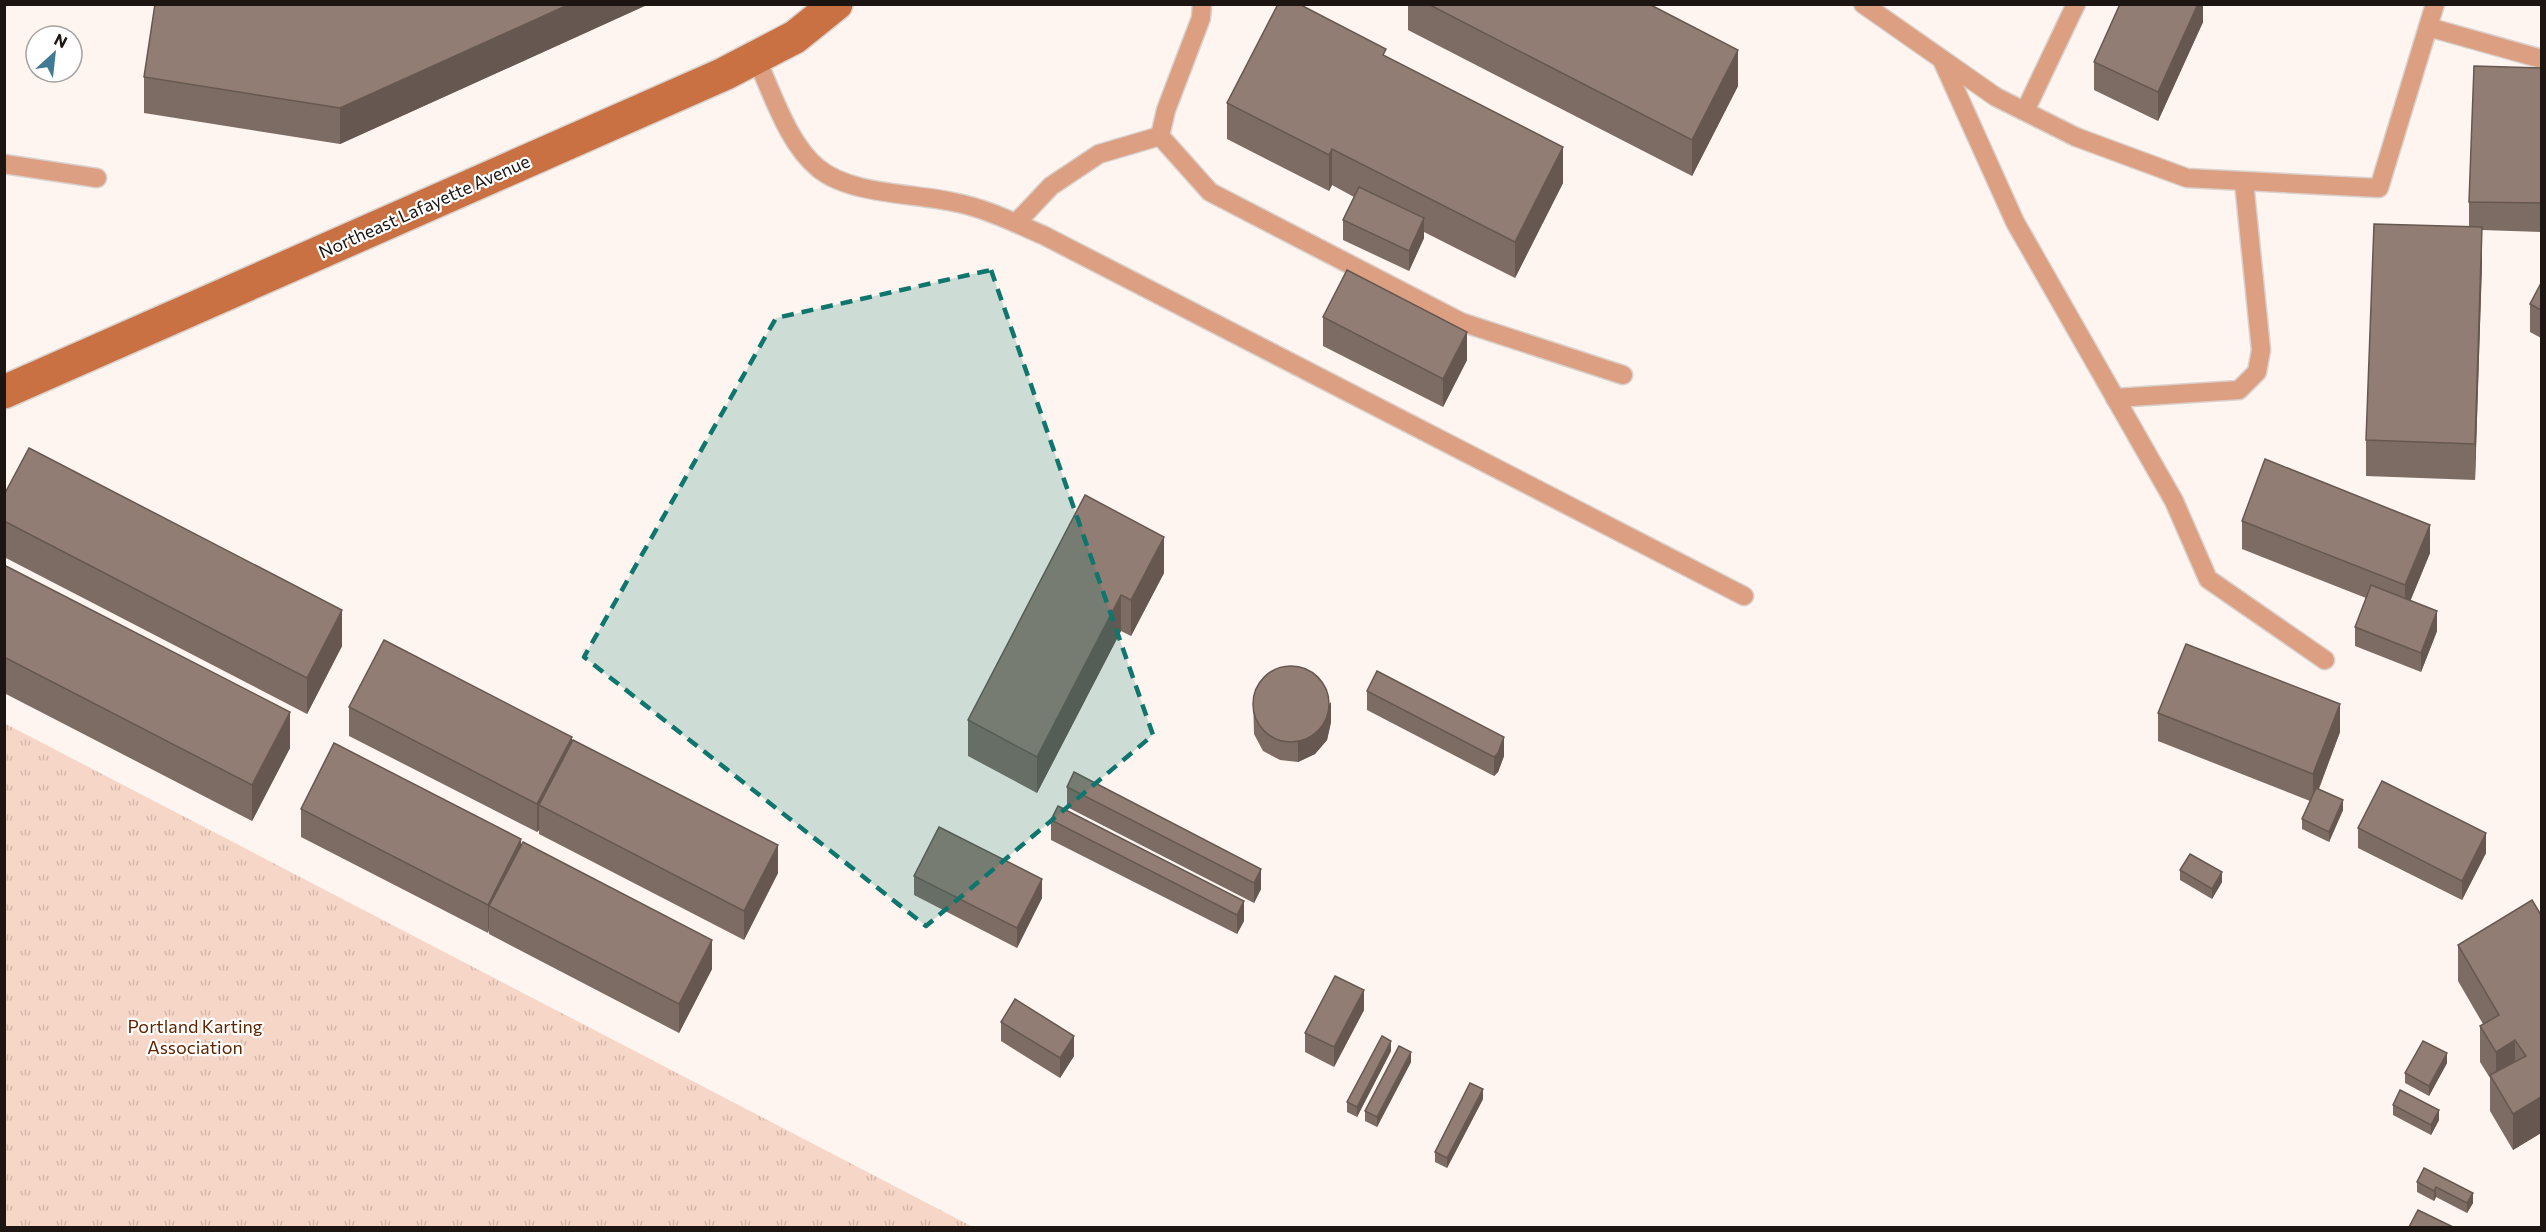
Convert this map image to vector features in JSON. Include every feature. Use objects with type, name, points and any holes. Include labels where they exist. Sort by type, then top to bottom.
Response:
[{"type":"main road","name":"Northeast Lafayette Avenue","points":[[4,392],[724,74],[795,37],[836,4]]},
{"type":"lane","points":[[1160,136],[1166,110],[1201,18],[1202,4]]},
{"type":"lane","points":[[1863,4],[1996,97],[2076,137],[2187,178],[2379,188],[2435,4]]},
{"type":"lane","points":[[2025,111],[2076,4]]},
{"type":"lane","points":[[2428,27],[2541,59]]},
{"type":"lane","points":[[756,58],[795,142],[818,169],[851,185],[895,194],[952,201],[993,212],[1744,596]]},
{"type":"lane","points":[[1941,58],[2015,222],[2174,501],[2208,579],[2325,660]]},
{"type":"lane","points":[[1016,223],[1051,186],[1099,154],[1160,136]]},
{"type":"lane","points":[[1160,136],[1210,192],[1461,322],[1623,375]]},
{"type":"lane","points":[[4,164],[97,178]]},
{"type":"lane","points":[[2115,398],[2239,390],[2257,372],[2261,350],[2244,182]]},
{"type":"highlighted area","points":[[991,270],[1153,735],[926,926],[584,657],[776,318]]},
{"type":"green space","name":"Portland Karting Association","points":[[4,723],[973,1227],[5,1227]]},
{"type":"building","points":[[155,4],[570,4],[340,108],[144,77]]},
{"type":"building","points":[[1278,4],[1299,4],[1386,49],[1383,55],[1563,147],[1515,242],[1332,149],[1329,155],[1227,103]]},
{"type":"building","points":[[1428,4],[1649,4],[1738,50],[1692,140]]},
{"type":"building","points":[[2120,4],[2198,4],[2158,92],[2094,62]]},
{"type":"building","points":[[2474,66],[2541,68],[2541,203],[2469,202]]},
{"type":"building","points":[[1359,187],[1424,218],[1409,251],[1343,220]]},
{"type":"building","points":[[2374,224],[2482,227],[2475,444],[2366,440]]},
{"type":"building","points":[[1347,270],[1467,332],[1443,379],[1323,317]]},
{"type":"building","points":[[2541,283],[2541,310],[2530,304]]},
{"type":"building","points":[[29,448],[342,610],[307,678],[4,521],[4,495]]},
{"type":"building","points":[[2265,459],[2430,525],[2405,585],[2242,521]]},
{"type":"building","points":[[1085,495],[1164,537],[1131,600],[1121,595],[1037,757],[968,720]]},
{"type":"building","points":[[4,565],[290,712],[252,785],[4,657]]},
{"type":"building","points":[[2371,585],[2437,611],[2421,653],[2355,627]]},
{"type":"building","points":[[384,640],[572,737],[537,804],[349,707]]},
{"type":"building","points":[[2186,644],[2340,704],[2313,774],[2158,713]]},
{"type":"building","points":[[1284,666],[1298,666],[1312,672],[1323,683],[1329,697],[1326,719],[1318,731],[1298,742],[1284,742],[1270,736],[1259,725],[1253,711],[1253,697],[1259,683],[1270,672]]},
{"type":"building","points":[[1377,671],[1504,737],[1498,753],[1494,757],[1367,691]]},
{"type":"building","points":[[573,740],[778,845],[744,911],[539,805]]},
{"type":"building","points":[[334,743],[521,839],[488,905],[301,809]]},
{"type":"building","points":[[1074,772],[1261,869],[1254,883],[1067,787]]},
{"type":"building","points":[[2382,781],[2486,833],[2462,881],[2358,828]]},
{"type":"building","points":[[2316,788],[2343,800],[2329,832],[2302,819]]},
{"type":"building","points":[[1058,806],[1244,901],[1237,915],[1051,820]]},
{"type":"building","points":[[939,827],[1042,879],[1017,928],[914,876]]},
{"type":"building","points":[[523,842],[712,940],[679,1004],[489,906]]},
{"type":"building","points":[[2190,854],[2222,872],[2212,889],[2180,870]]},
{"type":"building","points":[[2532,900],[2541,915],[2541,1097],[2513,1114],[2490,1075],[2526,1056],[2515,1040],[2496,1052],[2480,1026],[2499,1015],[2458,945]]},
{"type":"building","points":[[1335,976],[1364,990],[1334,1047],[1305,1033]]},
{"type":"building","points":[[1015,999],[1074,1036],[1060,1058],[1001,1022]]},
{"type":"building","points":[[1382,1036],[1391,1041],[1357,1107],[1347,1102]]},
{"type":"building","points":[[2423,1041],[2447,1053],[2429,1086],[2405,1073]]},
{"type":"building","points":[[1399,1046],[1411,1052],[1377,1117],[1365,1111]]},
{"type":"building","points":[[1470,1083],[1483,1089],[1447,1158],[1435,1152]]},
{"type":"building","points":[[2400,1090],[2439,1110],[2431,1125],[2393,1105]]},
{"type":"building","points":[[2424,1168],[2473,1193],[2467,1203],[2436,1187],[2434,1191],[2417,1182]]},
{"type":"building","points":[[2418,1210],[2453,1227],[2409,1227]]}]
